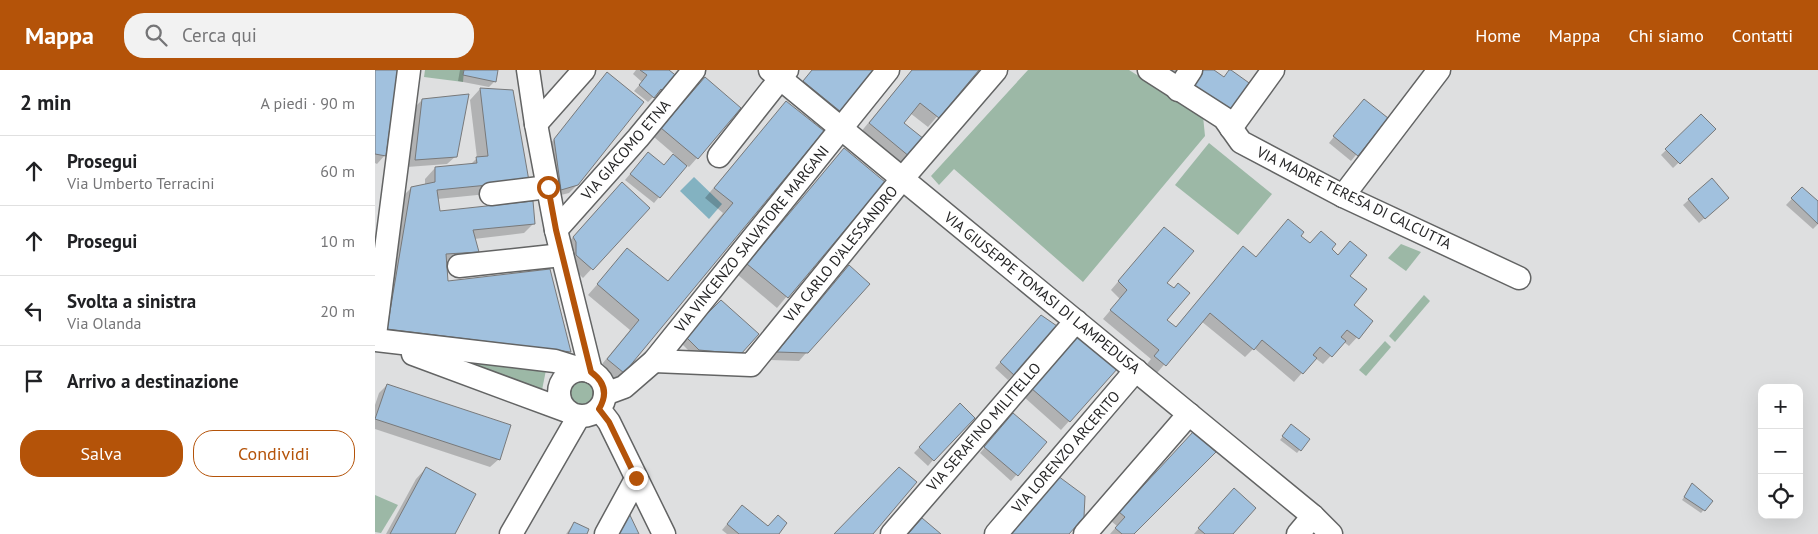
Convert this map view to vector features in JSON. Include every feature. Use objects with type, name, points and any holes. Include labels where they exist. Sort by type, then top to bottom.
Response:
[{"type":"street","points":[[375,335],[385,179],[409,70]]},
{"type":"street","points":[[528,70],[556,230],[587,371]]},
{"type":"street","points":[[536,124],[584,70]]},
{"type":"street","name":"VIA GIACOMO ETNA","points":[[556,230],[638,138],[694,70]]},
{"type":"street","name":"VIA VINCENZO SALVATORE MARGANI","points":[[587,408],[624,386],[654,361],[888,70]]},
{"type":"street","name":"VIA CARLO D'ALESSANDRO","points":[[654,361],[751,365],[902,179],[996,70]]},
{"type":"street","name":"VIA MADRE TERESA DI CALCUTTA","points":[[1149,70],[1224,118],[1241,142],[1343,196],[1519,278]]},
{"type":"street","points":[[1178,90],[1191,70]]},
{"type":"street","points":[[1231,128],[1273,70]]},
{"type":"street","points":[[1343,196],[1439,70]]},
{"type":"street","points":[[719,156],[779,73]]},
{"type":"street","name":"VIA GIUSEPPE TOMASI DI LAMPEDUSA","points":[[779,73],[902,179],[1313,516],[1331,534]]},
{"type":"street","points":[[491,194],[548,187]]},
{"type":"street","points":[[459,266],[562,255]]},
{"type":"street","name":"VIA SERAFINO MILITELLO","points":[[892,534],[1076,321]]},
{"type":"street","points":[[375,340],[555,361],[587,371],[598,377],[603,385],[587,408],[511,534]]},
{"type":"street","points":[[375,340],[587,408]]},
{"type":"street","name":"VIA LORENZO ARCERITO","points":[[996,534],[1136,370]]},
{"type":"street","points":[[587,371],[569,375],[563,381],[559,396],[587,408],[609,422],[664,534]]},
{"type":"street","points":[[1085,534],[1189,414]]},
{"type":"street","points":[[606,534],[636,478]]},
{"type":"street","points":[[1298,534],[1313,516]]},
{"type":"green space","points":[[425,70],[464,70],[463,82],[424,77]]},
{"type":"green space","points":[[1028,70],[1129,70],[1203,116],[1205,136],[1083,282],[954,169],[939,185],[931,176]]},
{"type":"green space","points":[[1209,143],[1272,194],[1238,235],[1175,185]]},
{"type":"green space","points":[[1401,244],[1421,252],[1406,271],[1388,258]]},
{"type":"green space","points":[[1424,295],[1430,301],[1395,342],[1389,336]]},
{"type":"green space","points":[[1385,341],[1391,347],[1366,376],[1359,370]]},
{"type":"green space","points":[[447,357],[546,370],[542,390]]},
{"type":"green space","points":[[581,380],[591,383],[594,393],[591,403],[581,406],[571,403],[568,393],[571,383]]},
{"type":"green space","points":[[375,495],[398,505],[381,533],[375,532]]},
{"type":"water","points":[[694,177],[722,204],[709,219],[680,191]]},
{"type":"building","points":[[375,70],[398,70],[386,156],[375,154]]},
{"type":"building","points":[[464,70],[498,70],[496,82],[463,75]]},
{"type":"building","points":[[640,70],[669,70],[679,78],[666,94],[661,89],[654,98],[639,85],[647,75]]},
{"type":"building","points":[[812,70],[875,70],[841,112],[803,81]]},
{"type":"building","points":[[912,70],[979,70],[939,118],[920,103],[904,123],[924,139],[910,157],[869,123]]},
{"type":"building","points":[[1203,70],[1214,70],[1224,77],[1231,70],[1252,85],[1230,115],[1191,87]]},
{"type":"building","points":[[607,72],[644,102],[578,185],[561,190],[554,139]]},
{"type":"building","points":[[705,77],[741,108],[698,159],[661,128]]},
{"type":"building","points":[[480,88],[513,90],[529,181],[437,190],[440,211],[533,201],[535,224],[473,230],[479,252],[446,254],[448,281],[550,269],[571,352],[387,329],[411,187],[435,182],[435,167],[477,163],[476,157],[488,156]]},
{"type":"building","points":[[469,94],[457,157],[415,160],[422,99]]},
{"type":"building","points":[[1364,99],[1388,118],[1358,156],[1333,136]]},
{"type":"building","points":[[786,101],[824,131],[624,373],[607,359],[639,320],[597,284],[627,248],[668,281],[733,203],[714,188]]},
{"type":"building","points":[[1701,114],[1716,129],[1680,164],[1665,149]]},
{"type":"building","points":[[844,148],[885,182],[788,298],[747,264]]},
{"type":"building","points":[[648,152],[664,165],[673,154],[687,166],[660,198],[630,174]]},
{"type":"building","points":[[1712,178],[1729,198],[1705,219],[1688,199]]},
{"type":"building","points":[[622,182],[650,208],[593,270],[576,255],[576,242],[573,237]]},
{"type":"building","points":[[1802,187],[1818,201],[1818,224],[1791,198]]},
{"type":"building","points":[[1288,219],[1304,232],[1301,236],[1310,243],[1321,231],[1336,244],[1332,249],[1338,255],[1350,241],[1367,255],[1350,276],[1367,289],[1354,305],[1373,321],[1359,339],[1347,330],[1341,337],[1346,341],[1332,357],[1320,347],[1313,355],[1317,358],[1303,374],[1262,340],[1254,350],[1210,313],[1166,366],[1154,356],[1159,350],[1110,310],[1127,290],[1118,281],[1164,227],[1194,251],[1167,283],[1174,288],[1178,283],[1190,293],[1167,320],[1176,327],[1243,246],[1256,257]]},
{"type":"building","points":[[849,265],[870,284],[808,353],[777,352]]},
{"type":"building","points":[[721,300],[759,334],[741,354],[699,350],[685,336]]},
{"type":"building","points":[[1041,315],[1057,326],[1015,376],[1000,362]]},
{"type":"building","points":[[1080,334],[1118,368],[1070,422],[1031,388]]},
{"type":"building","points":[[387,384],[511,425],[500,460],[375,419]]},
{"type":"building","points":[[960,403],[975,418],[934,461],[919,447]]},
{"type":"building","points":[[1013,413],[1047,442],[1018,476],[984,447]]},
{"type":"building","points":[[1291,424],[1310,439],[1301,451],[1282,436]]},
{"type":"building","points":[[1193,432],[1216,452],[1134,534],[1122,534],[1115,528],[1125,517],[1119,512]]},
{"type":"building","points":[[426,467],[476,494],[455,534],[390,534]]},
{"type":"building","points":[[899,467],[917,482],[873,534],[834,534]]},
{"type":"building","points":[[1058,476],[1085,496],[1084,517],[1069,534],[1007,534]]},
{"type":"building","points":[[1692,483],[1713,501],[1705,511],[1684,497]]},
{"type":"building","points":[[1234,488],[1256,508],[1233,534],[1205,534],[1198,528]]},
{"type":"building","points":[[742,505],[768,526],[778,515],[787,523],[779,534],[739,534],[727,524]]},
{"type":"building","points":[[628,511],[639,534],[615,534]]},
{"type":"building","points":[[922,518],[941,534],[908,534]]},
{"type":"building","points":[[574,522],[589,529],[587,534],[568,534]]},
{"type":"route","points":[[548,187],[556,230],[591,372],[598,377],[603,385],[605,394],[599,409],[609,422],[636,478]]}]
